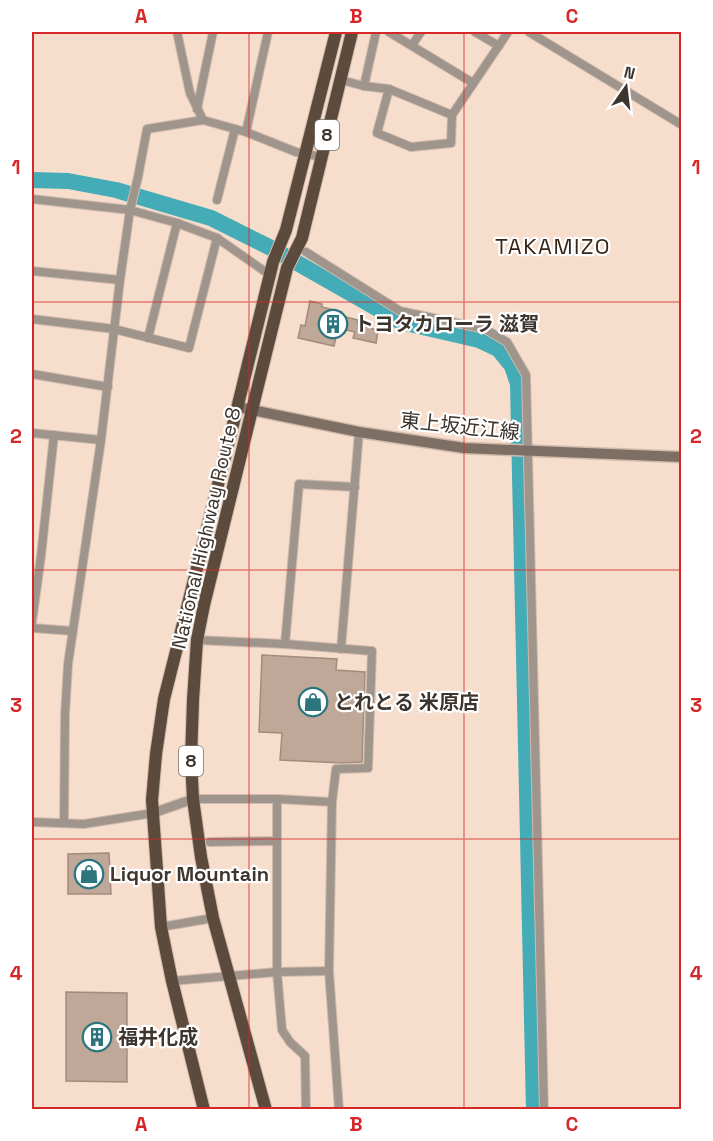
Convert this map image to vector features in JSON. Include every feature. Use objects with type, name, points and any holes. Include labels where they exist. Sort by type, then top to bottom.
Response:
[{"type":"highway","name":"National Highway Route 8","points":[[204,1110],[161,927],[153,813],[156,754],[164,699],[271,268],[286,230],[336,32]]},
{"type":"highway","name":"National Highway Route 8","points":[[266,1110],[213,918],[201,857],[193,799],[191,760],[197,640],[213,566],[287,268],[302,238],[352,32]]},
{"type":"main road","name":"東上坂近江線","points":[[238,407],[359,432],[464,448],[681,458]]},
{"type":"street","points":[[177,32],[190,93],[203,120]]},
{"type":"street","points":[[197,109],[213,32]]},
{"type":"street","points":[[246,132],[268,32]]},
{"type":"street","points":[[364,86],[376,32]]},
{"type":"street","points":[[389,32],[473,83]]},
{"type":"street","points":[[412,45],[421,32]]},
{"type":"street","points":[[475,32],[499,46]]},
{"type":"street","points":[[389,89],[377,134],[411,147],[451,143],[452,115],[508,32]]},
{"type":"street","points":[[528,32],[681,125]]},
{"type":"street","points":[[341,80],[389,89],[452,115]]},
{"type":"street","points":[[64,823],[68,664],[101,440],[120,280],[131,208],[147,129],[203,120],[322,158]]},
{"type":"street","points":[[217,200],[235,129]]},
{"type":"street","points":[[32,199],[131,208],[217,238],[271,268]]},
{"type":"street","points":[[148,338],[177,223]]},
{"type":"street","points":[[32,319],[114,329],[189,348],[217,238]]},
{"type":"street","points":[[306,252],[400,311],[485,329],[507,342],[526,375],[522,452],[544,1110]]},
{"type":"street","points":[[32,271],[120,280]]},
{"type":"street","points":[[32,374],[108,387]]},
{"type":"street","points":[[341,649],[359,432]]},
{"type":"street","points":[[32,433],[101,440]]},
{"type":"street","points":[[32,622],[54,435]]},
{"type":"street","points":[[285,644],[299,483],[355,487]]},
{"type":"street","points":[[32,628],[73,631]]},
{"type":"street","points":[[197,640],[372,651],[368,768],[336,768],[332,802],[328,971],[339,1110]]},
{"type":"street","points":[[32,822],[84,824],[153,813],[193,799],[277,799],[332,802]]},
{"type":"street","points":[[277,799],[277,972],[282,1030],[290,1042],[305,1056],[306,1110]]},
{"type":"street","points":[[210,842],[278,841]]},
{"type":"street","points":[[161,927],[213,918]]},
{"type":"street","points":[[172,981],[277,972],[328,971]]},
{"type":"building","name":"トヨタカローラ 滋賀","points":[[310,301],[342,312],[342,316],[358,320],[357,322],[378,331],[376,343],[353,338],[355,332],[338,328],[334,346],[298,338],[301,325],[305,326]]},
{"type":"building","name":"とれとる 米原店","points":[[262,655],[337,659],[336,670],[365,672],[362,762],[280,760],[282,733],[259,732]]},
{"type":"building","name":"Liquor Mountain","points":[[109,853],[111,894],[68,894],[68,854]]},
{"type":"building","name":"福井化成","points":[[66,992],[127,993],[127,1082],[66,1081]]},
{"type":"waterway","points":[[32,180],[68,181],[116,190],[211,218],[271,248],[401,322],[479,340],[498,349],[512,366],[518,384],[534,1110]]},
{"type":"place","name":"トヨタカローラ 滋賀","points":[[333,324]]},
{"type":"place","name":"とれとる 米原店","points":[[313,702]]},
{"type":"place","name":"Liquor Mountain","points":[[89,874]]},
{"type":"place","name":"福井化成","points":[[97,1037]]},
{"type":"district","name":"TAKAMIZO","points":[[553,246]]}]
